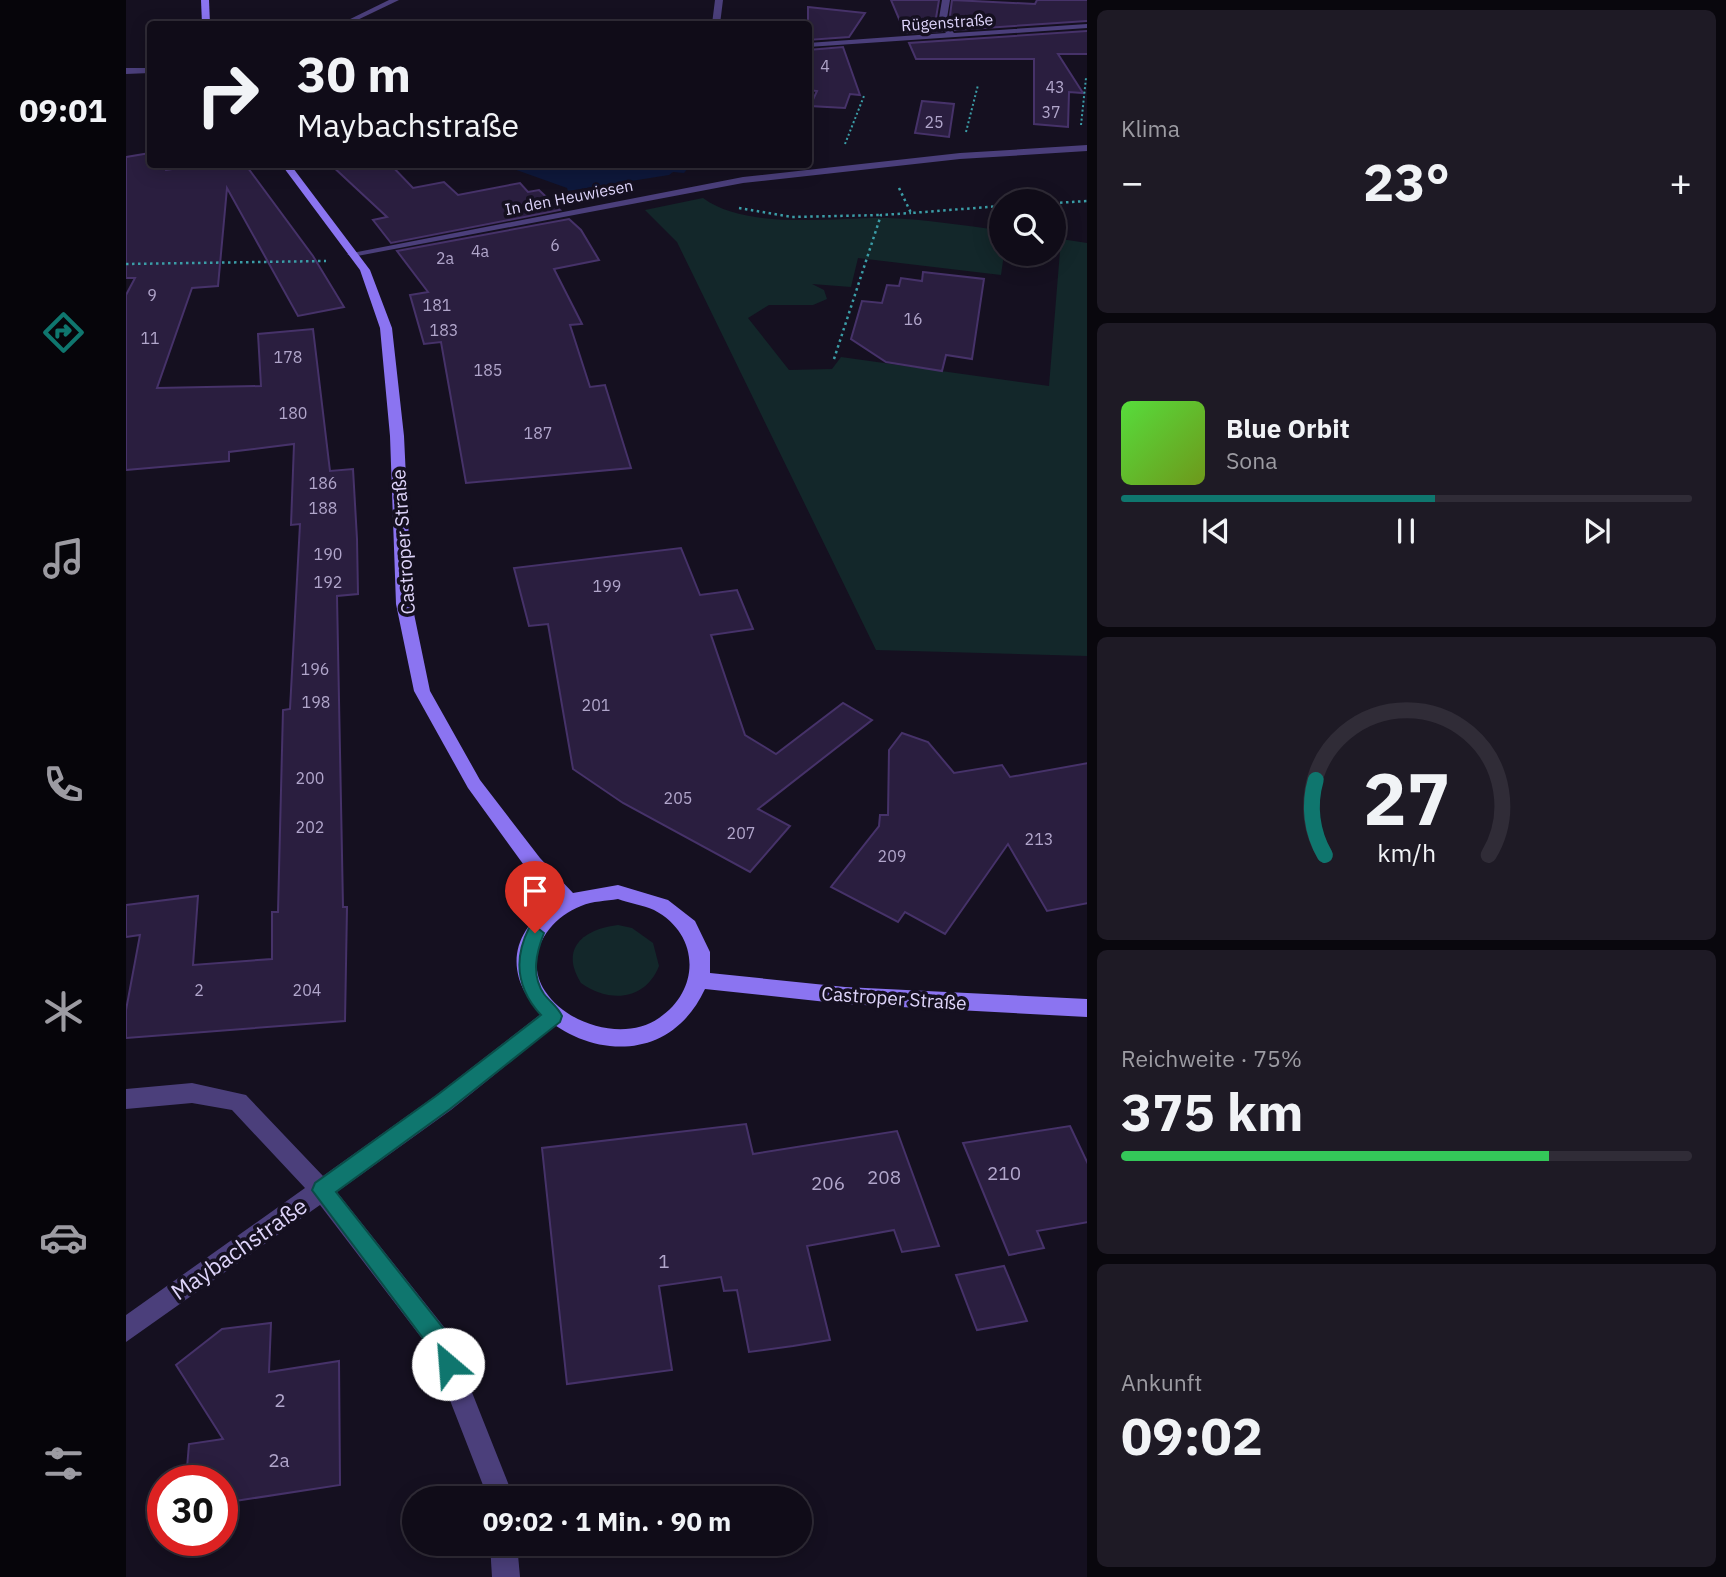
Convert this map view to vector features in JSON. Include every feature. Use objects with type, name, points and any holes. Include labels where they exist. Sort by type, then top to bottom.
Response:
[{"type":"main road","points":[[205,0],[206,21]]},
{"type":"main road","name":"Castroper Straße","points":[[288,168],[355,257],[386,328],[397,436],[404,604],[422,691],[474,785],[533,863],[570,902]]},
{"type":"main road","points":[[618,892],[642,896],[665,905],[683,919],[697,937],[702,958],[701,980],[692,1000],[676,1017],[654,1030],[628,1037],[588,1033],[553,1016],[536,998],[528,977],[527,955],[535,933],[549,916],[570,902],[593,894],[618,892]]},
{"type":"main road","name":"Castroper Straße","points":[[701,980],[770,990],[948,1003],[1087,1008]]},
{"type":"street","points":[[350,21],[395,0]]},
{"type":"street","points":[[716,21],[719,0]]},
{"type":"street","points":[[946,0],[942,24],[952,35]]},
{"type":"street","name":"Rügenstraße","points":[[812,46],[1087,26]]},
{"type":"street","points":[[126,71],[147,71]]},
{"type":"street","name":"In den Heuwiesen","points":[[355,257],[706,187],[741,176],[1083,148]]},
{"type":"street","name":"Maybachstraße","points":[[126,1330],[443,1102],[553,1016]]},
{"type":"street","points":[[126,1099],[192,1093],[237,1102],[322,1190],[439,1341],[496,1486]]},
{"type":"street","points":[[505,1556],[506,1577]]},
{"type":"path","points":[[1083,148],[1086,78]]},
{"type":"path","points":[[960,156],[978,85]]},
{"type":"path","points":[[834,170],[864,96]]},
{"type":"path","points":[[706,187],[730,205],[755,212],[835,218],[989,207]]},
{"type":"path","points":[[898,187],[911,213]]},
{"type":"path","points":[[1066,202],[1087,201]]},
{"type":"path","points":[[834,359],[881,215]]},
{"type":"path","points":[[126,264],[355,257]]},
{"type":"green space","points":[[703,198],[743,215],[767,219],[902,219],[989,228],[989,266],[1002,266],[1001,275],[858,258],[851,287],[812,284],[824,290],[827,299],[813,305],[769,305],[748,318],[789,370],[832,369],[841,357],[1049,386],[1059,266],[1066,266],[1066,240],[1087,243],[1087,656],[876,650],[677,242],[645,210]]},
{"type":"green space","points":[[618,925],[632,928],[653,943],[659,966],[653,978],[636,992],[614,996],[603,994],[581,983],[573,960],[578,942],[595,931]]},
{"type":"water","points":[[510,168],[688,168],[684,173],[673,172],[669,175],[568,191],[567,188]]},
{"type":"building","points":[[891,0],[939,0],[935,24],[941,31],[905,33]]},
{"type":"building","points":[[952,0],[1035,4],[1037,0],[1087,0],[1087,21],[955,30],[949,23]]},
{"type":"building","points":[[808,7],[865,13],[849,37],[812,40],[812,21],[808,21]]},
{"type":"building","points":[[1087,31],[1087,54],[1058,54],[1083,93],[1069,92],[1068,127],[1034,124],[1034,59],[916,59],[909,43]]},
{"type":"building","points":[[843,47],[860,95],[850,94],[845,108],[812,106],[817,91],[812,90],[812,50]]},
{"type":"building","points":[[922,101],[954,104],[949,137],[915,133]]},
{"type":"building","points":[[147,154],[147,168],[166,170],[248,168],[313,256],[344,307],[298,316],[227,188],[218,286],[192,288],[157,388],[261,386],[258,334],[313,329],[330,471],[353,469],[357,539],[358,594],[337,596],[343,907],[347,907],[345,1021],[126,1038],[126,1010],[140,935],[126,937],[126,905],[198,896],[193,965],[272,959],[272,912],[278,912],[283,710],[290,709],[300,524],[291,525],[294,444],[229,452],[229,461],[126,470],[126,295],[135,278],[126,278],[126,157]]},
{"type":"building","points":[[334,168],[394,168],[413,188],[444,182],[458,195],[520,183],[528,192],[539,190],[560,210],[391,243],[373,220],[387,217]]},
{"type":"building","points":[[569,219],[581,230],[599,260],[554,269],[582,324],[570,325],[590,387],[605,385],[631,468],[466,483],[441,342],[424,344],[410,295],[428,292],[397,251]]},
{"type":"building","points":[[923,272],[984,279],[972,359],[946,355],[942,371],[886,362],[851,339],[862,301],[882,303],[887,285],[899,286],[901,278],[922,281]]},
{"type":"building","points":[[681,548],[700,595],[737,590],[753,629],[711,635],[745,735],[776,754],[843,703],[872,720],[758,809],[790,826],[750,872],[623,803],[573,769],[548,624],[529,626],[514,568]]},
{"type":"building","points":[[902,733],[928,742],[954,773],[1002,765],[1010,777],[1087,763],[1087,903],[1047,911],[1008,844],[945,934],[905,912],[898,922],[831,887],[879,826],[880,815],[888,815],[889,750]]},
{"type":"building","points":[[746,1124],[753,1154],[897,1131],[939,1246],[902,1252],[894,1230],[807,1246],[830,1340],[793,1346],[749,1352],[737,1290],[724,1291],[721,1277],[659,1286],[672,1370],[567,1384],[542,1148]]},
{"type":"building","points":[[1070,1126],[1087,1162],[1087,1222],[1037,1231],[1044,1248],[1009,1255],[963,1143]]},
{"type":"building","points":[[1004,1266],[1027,1321],[977,1330],[956,1275]]},
{"type":"building","points":[[271,1323],[269,1372],[339,1361],[340,1485],[238,1501],[238,1465],[187,1465],[189,1444],[223,1439],[176,1365],[222,1329]]},
{"type":"route","points":[[448,1364],[439,1341],[322,1190],[443,1102],[553,1016],[536,998],[528,977],[527,955],[535,933]]}]
